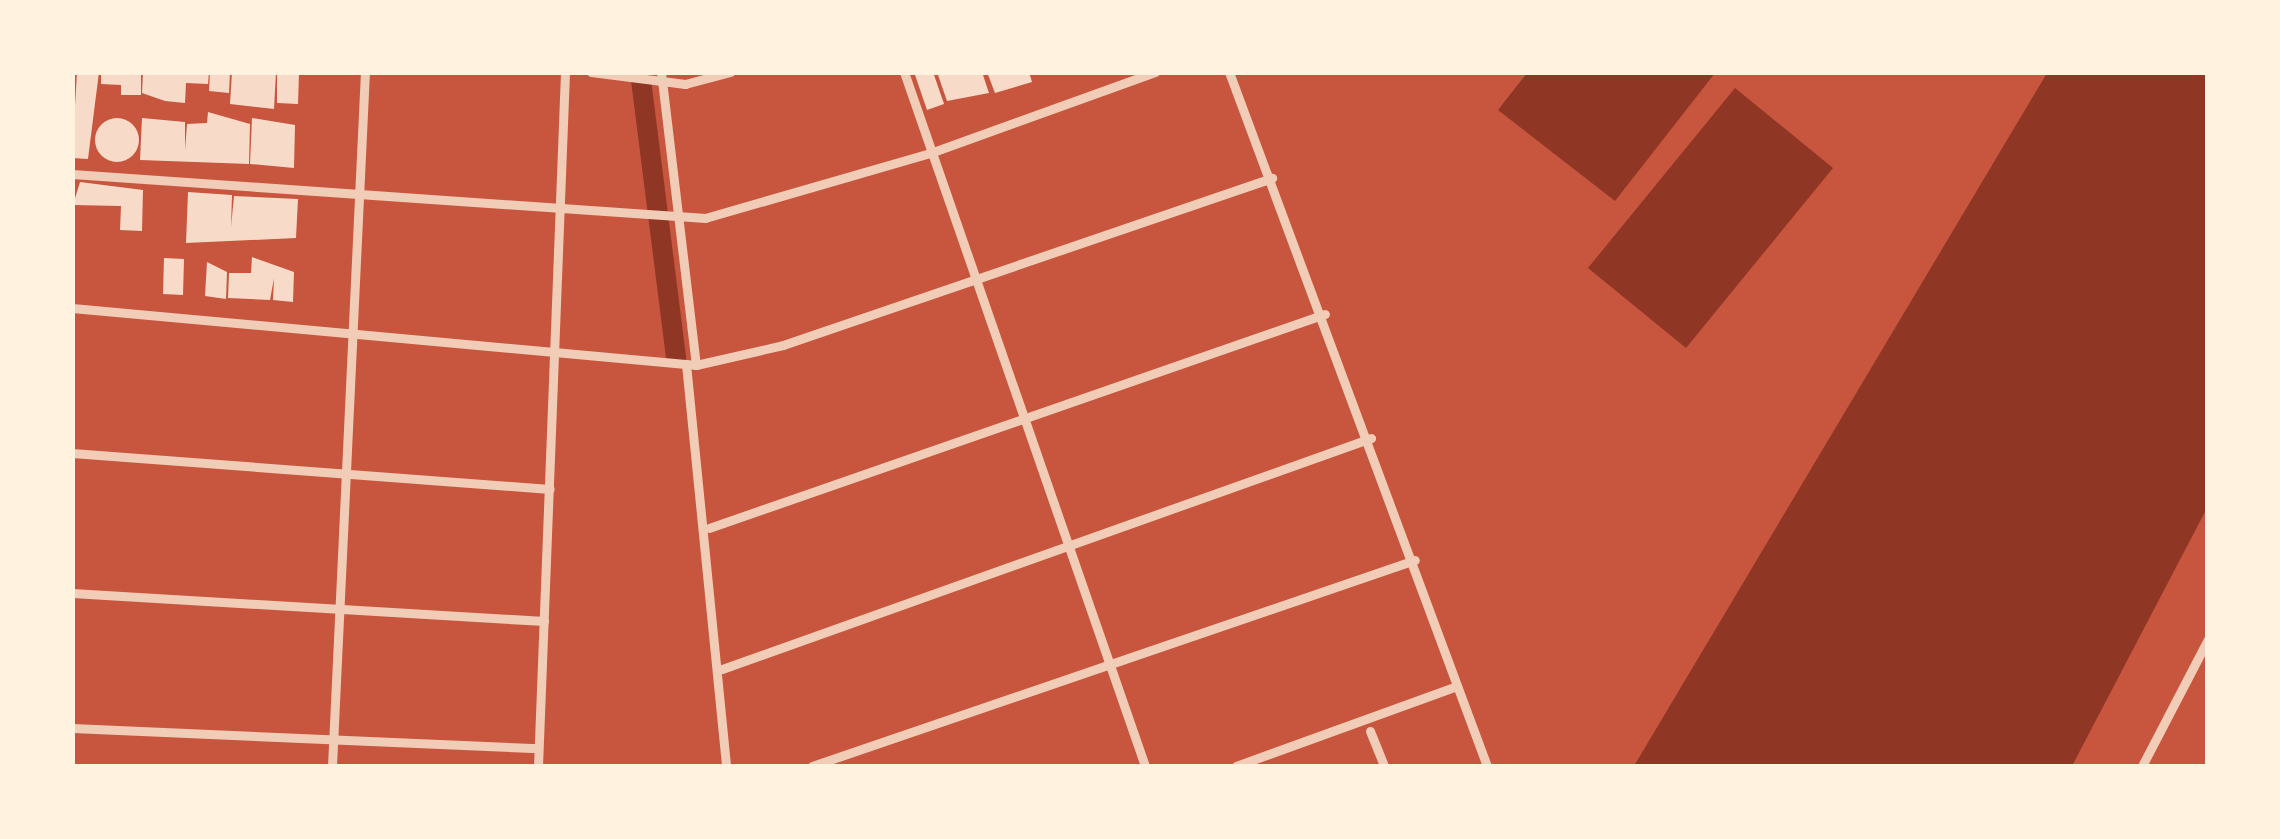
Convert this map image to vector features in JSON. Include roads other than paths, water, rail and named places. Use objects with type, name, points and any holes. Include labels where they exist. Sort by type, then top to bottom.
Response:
[{"type":"street","points":[[332,766],[364,72]]},
{"type":"street","points":[[538,766],[565,72]]},
{"type":"street","points":[[591,72],[660,78],[730,72]]},
{"type":"street","points":[[904,72],[1145,766]]},
{"type":"street","points":[[72,174],[359,189],[677,218],[753,207],[932,152],[1155,72]]},
{"type":"street","points":[[1229,72],[1325,314],[1487,766]]},
{"type":"street","points":[[660,78],[709,528],[726,766]]},
{"type":"street","points":[[72,308],[691,364],[975,282],[1272,178]]},
{"type":"street","points":[[709,528],[1325,314]]},
{"type":"street","points":[[722,669],[1371,438]]},
{"type":"street","points":[[72,453],[346,477],[550,489]]},
{"type":"street","points":[[812,766],[1415,560]]},
{"type":"street","points":[[72,593],[340,612],[544,621]]},
{"type":"street","points":[[2142,766],[2208,639]]},
{"type":"street","points":[[1236,766],[1457,686]]},
{"type":"street","points":[[72,728],[538,748]]},
{"type":"street","points":[[1370,731],[1384,766]]},
{"type":"waterway","points":[[640,72],[676,358]]}]
